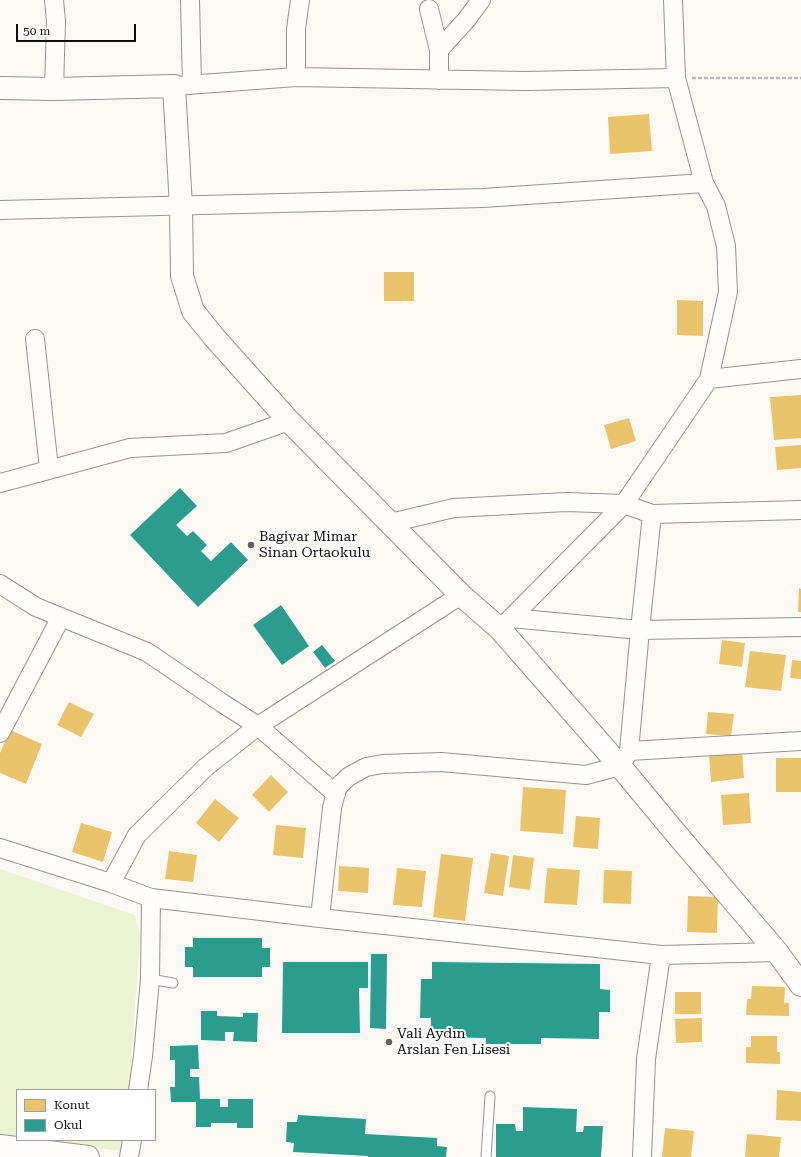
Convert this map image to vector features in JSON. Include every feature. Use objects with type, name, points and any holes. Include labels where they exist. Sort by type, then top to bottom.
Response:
[{"type":"street","points":[[54,0],[56,20],[54,89]]},
{"type":"street","points":[[190,0],[183,85],[181,206],[182,276],[192,311],[289,421],[461,595],[505,624],[625,759],[673,830],[777,952],[801,985]]},
{"type":"street","points":[[296,77],[296,29],[300,0]]},
{"type":"street","points":[[439,50],[467,19],[481,0]]},
{"type":"street","points":[[505,624],[624,504],[709,379],[728,292],[726,246],[716,206],[704,183],[676,78],[673,0]]},
{"type":"street","points":[[429,9],[439,50],[439,80]]},
{"type":"street","points":[[0,88],[54,89],[183,85],[296,77],[525,81],[676,78]]},
{"type":"street","points":[[0,210],[483,198],[704,183]]},
{"type":"street","points":[[35,339],[49,469]]},
{"type":"street","points":[[709,379],[801,369]]},
{"type":"street","points":[[0,483],[130,448],[226,443],[289,421]]},
{"type":"street","points":[[390,523],[454,508],[566,502],[624,504],[652,514],[801,510]]},
{"type":"street","points":[[625,759],[652,514]]},
{"type":"street","points":[[0,584],[36,607],[147,652],[258,726],[336,794]]},
{"type":"street","points":[[111,883],[137,835],[206,767],[258,726],[461,595]]},
{"type":"street","points":[[0,733],[61,617]]},
{"type":"street","points":[[505,624],[640,630],[801,627]]},
{"type":"street","points":[[320,918],[332,808],[337,788],[348,777],[366,767],[383,764],[441,762],[586,775],[625,759],[801,741]]},
{"type":"street","points":[[0,848],[111,883],[151,898],[661,955],[777,952]]},
{"type":"street","points":[[138,1089],[143,1056],[150,980],[151,898]]},
{"type":"street","points":[[642,1157],[646,1059],[661,955]]},
{"type":"street","points":[[129,1157],[132,1141]]},
{"type":"street","points":[[0,1146],[88,1157]]},
{"type":"lane","points":[[150,980],[172,983]]},
{"type":"lane","points":[[486,1157],[490,1096]]},
{"type":"path","points":[[676,78],[801,78]]},
{"type":"green space","points":[[0,869],[135,915],[140,935],[129,1089],[16,1089],[16,1138],[0,1136]]},
{"type":"green space","points":[[38,1141],[124,1141],[121,1151]]},
{"type":"building: Konut","points":[[649,114],[652,151],[610,154],[608,117]]},
{"type":"building: Konut","points":[[384,272],[414,272],[414,301],[384,301]]},
{"type":"building: Konut","points":[[677,300],[703,301],[703,336],[677,335]]},
{"type":"building: Konut","points":[[801,395],[801,438],[774,440],[770,397]]},
{"type":"building: Konut","points":[[629,418],[636,441],[611,449],[604,425]]},
{"type":"building: Konut","points":[[801,445],[801,468],[777,470],[775,447]]},
{"type":"building: Konut","points":[[799,588],[801,589],[801,612],[798,612]]},
{"type":"building: Konut","points":[[722,640],[745,643],[742,667],[719,664]]},
{"type":"building: Konut","points":[[750,651],[786,655],[781,691],[745,687]]},
{"type":"building: Konut","points":[[792,660],[801,661],[801,679],[790,678]]},
{"type":"building: Konut","points":[[69,702],[94,714],[81,737],[57,725]]},
{"type":"building: Konut","points":[[708,712],[734,714],[731,736],[706,734]]},
{"type":"building: Konut","points":[[10,730],[42,744],[26,784],[0,773],[0,753]]},
{"type":"building: Konut","points":[[742,751],[744,778],[711,782],[709,754]]},
{"type":"building: Konut","points":[[776,758],[801,758],[801,792],[776,792]]},
{"type":"building: Konut","points":[[271,775],[288,792],[269,812],[252,795]]},
{"type":"building: Konut","points":[[523,787],[566,790],[563,834],[520,831]]},
{"type":"building: Konut","points":[[749,793],[751,823],[723,825],[721,795]]},
{"type":"building: Konut","points":[[215,799],[239,818],[219,842],[196,823]]},
{"type":"building: Konut","points":[[576,816],[600,818],[598,849],[573,847]]},
{"type":"building: Konut","points":[[81,823],[112,832],[103,862],[72,852]]},
{"type":"building: Konut","points":[[276,825],[306,828],[303,858],[273,855]]},
{"type":"building: Konut","points":[[169,851],[197,855],[193,882],[165,879]]},
{"type":"building: Konut","points":[[491,853],[509,856],[503,896],[484,893]]},
{"type":"building: Konut","points":[[441,854],[473,858],[465,921],[433,917]]},
{"type":"building: Konut","points":[[513,855],[534,858],[530,890],[509,887]]},
{"type":"building: Konut","points":[[339,866],[369,868],[368,893],[338,891]]},
{"type":"building: Konut","points":[[397,868],[426,871],[422,907],[393,905]]},
{"type":"building: Konut","points":[[547,868],[580,870],[577,905],[544,903]]},
{"type":"building: Konut","points":[[604,870],[632,871],[631,904],[603,903]]},
{"type":"building: Konut","points":[[688,896],[718,897],[717,933],[687,932]]},
{"type":"building: Konut","points":[[752,986],[785,987],[784,1003],[789,1003],[789,1016],[746,1015],[747,999],[751,999]]},
{"type":"building: Konut","points":[[675,992],[701,992],[701,1014],[675,1014]]},
{"type":"building: Konut","points":[[702,1018],[702,1042],[676,1043],[675,1019]]},
{"type":"building: Konut","points":[[751,1036],[777,1036],[777,1052],[780,1052],[780,1064],[746,1063],[746,1047],[751,1047]]},
{"type":"building: Konut","points":[[777,1090],[801,1092],[801,1121],[776,1120]]},
{"type":"building: Konut","points":[[665,1128],[694,1131],[691,1157],[662,1157]]},
{"type":"building: Konut","points":[[747,1134],[781,1137],[779,1157],[745,1157]]},
{"type":"building: Okul","points":[[180,488],[197,506],[176,525],[187,536],[193,531],[207,545],[201,551],[211,561],[231,542],[248,560],[198,607],[130,535]]},
{"type":"building: Okul","points":[[281,605],[309,646],[282,665],[253,625]]},
{"type":"building: Okul","points":[[322,645],[335,661],[325,668],[313,652]]},
{"type":"building: Okul","points":[[193,938],[262,938],[262,948],[270,948],[270,967],[262,967],[262,977],[193,977],[193,967],[185,967],[185,947],[193,947]]},
{"type":"building: Okul","points":[[371,954],[387,954],[386,1029],[370,1028]]},
{"type":"building: Okul","points":[[283,962],[368,962],[368,988],[359,988],[360,1033],[282,1033]]},
{"type":"building: Okul","points":[[432,962],[600,964],[600,989],[610,990],[610,1012],[599,1012],[599,1039],[541,1038],[541,1044],[486,1044],[486,1038],[431,1037],[431,1018],[420,1018],[421,979],[432,979]]},
{"type":"building: Okul","points":[[201,1011],[217,1011],[217,1016],[243,1017],[243,1013],[258,1013],[257,1042],[233,1041],[234,1032],[225,1032],[225,1041],[201,1040]]},
{"type":"building: Okul","points":[[198,1045],[199,1069],[190,1069],[190,1077],[199,1077],[200,1099],[220,1099],[220,1107],[228,1107],[228,1099],[253,1099],[253,1128],[237,1128],[237,1123],[211,1123],[211,1127],[196,1127],[196,1102],[171,1102],[170,1087],[175,1087],[175,1060],[170,1060],[170,1046]]},
{"type":"building: Okul","points":[[523,1107],[577,1109],[576,1132],[583,1132],[584,1126],[603,1126],[601,1157],[496,1157],[496,1124],[515,1124],[516,1131],[523,1131]]},
{"type":"building: Okul","points":[[298,1115],[366,1119],[365,1134],[437,1138],[437,1146],[447,1147],[446,1157],[368,1157],[293,1152],[294,1143],[286,1142],[287,1122],[297,1122]]},
{"type":"place","name":"Bagivar Mimar Sinan Ortaokulu","points":[[251,545]]},
{"type":"place","name":"Vali Aydın Arslan Fen Lisesi","points":[[389,1042]]}]
